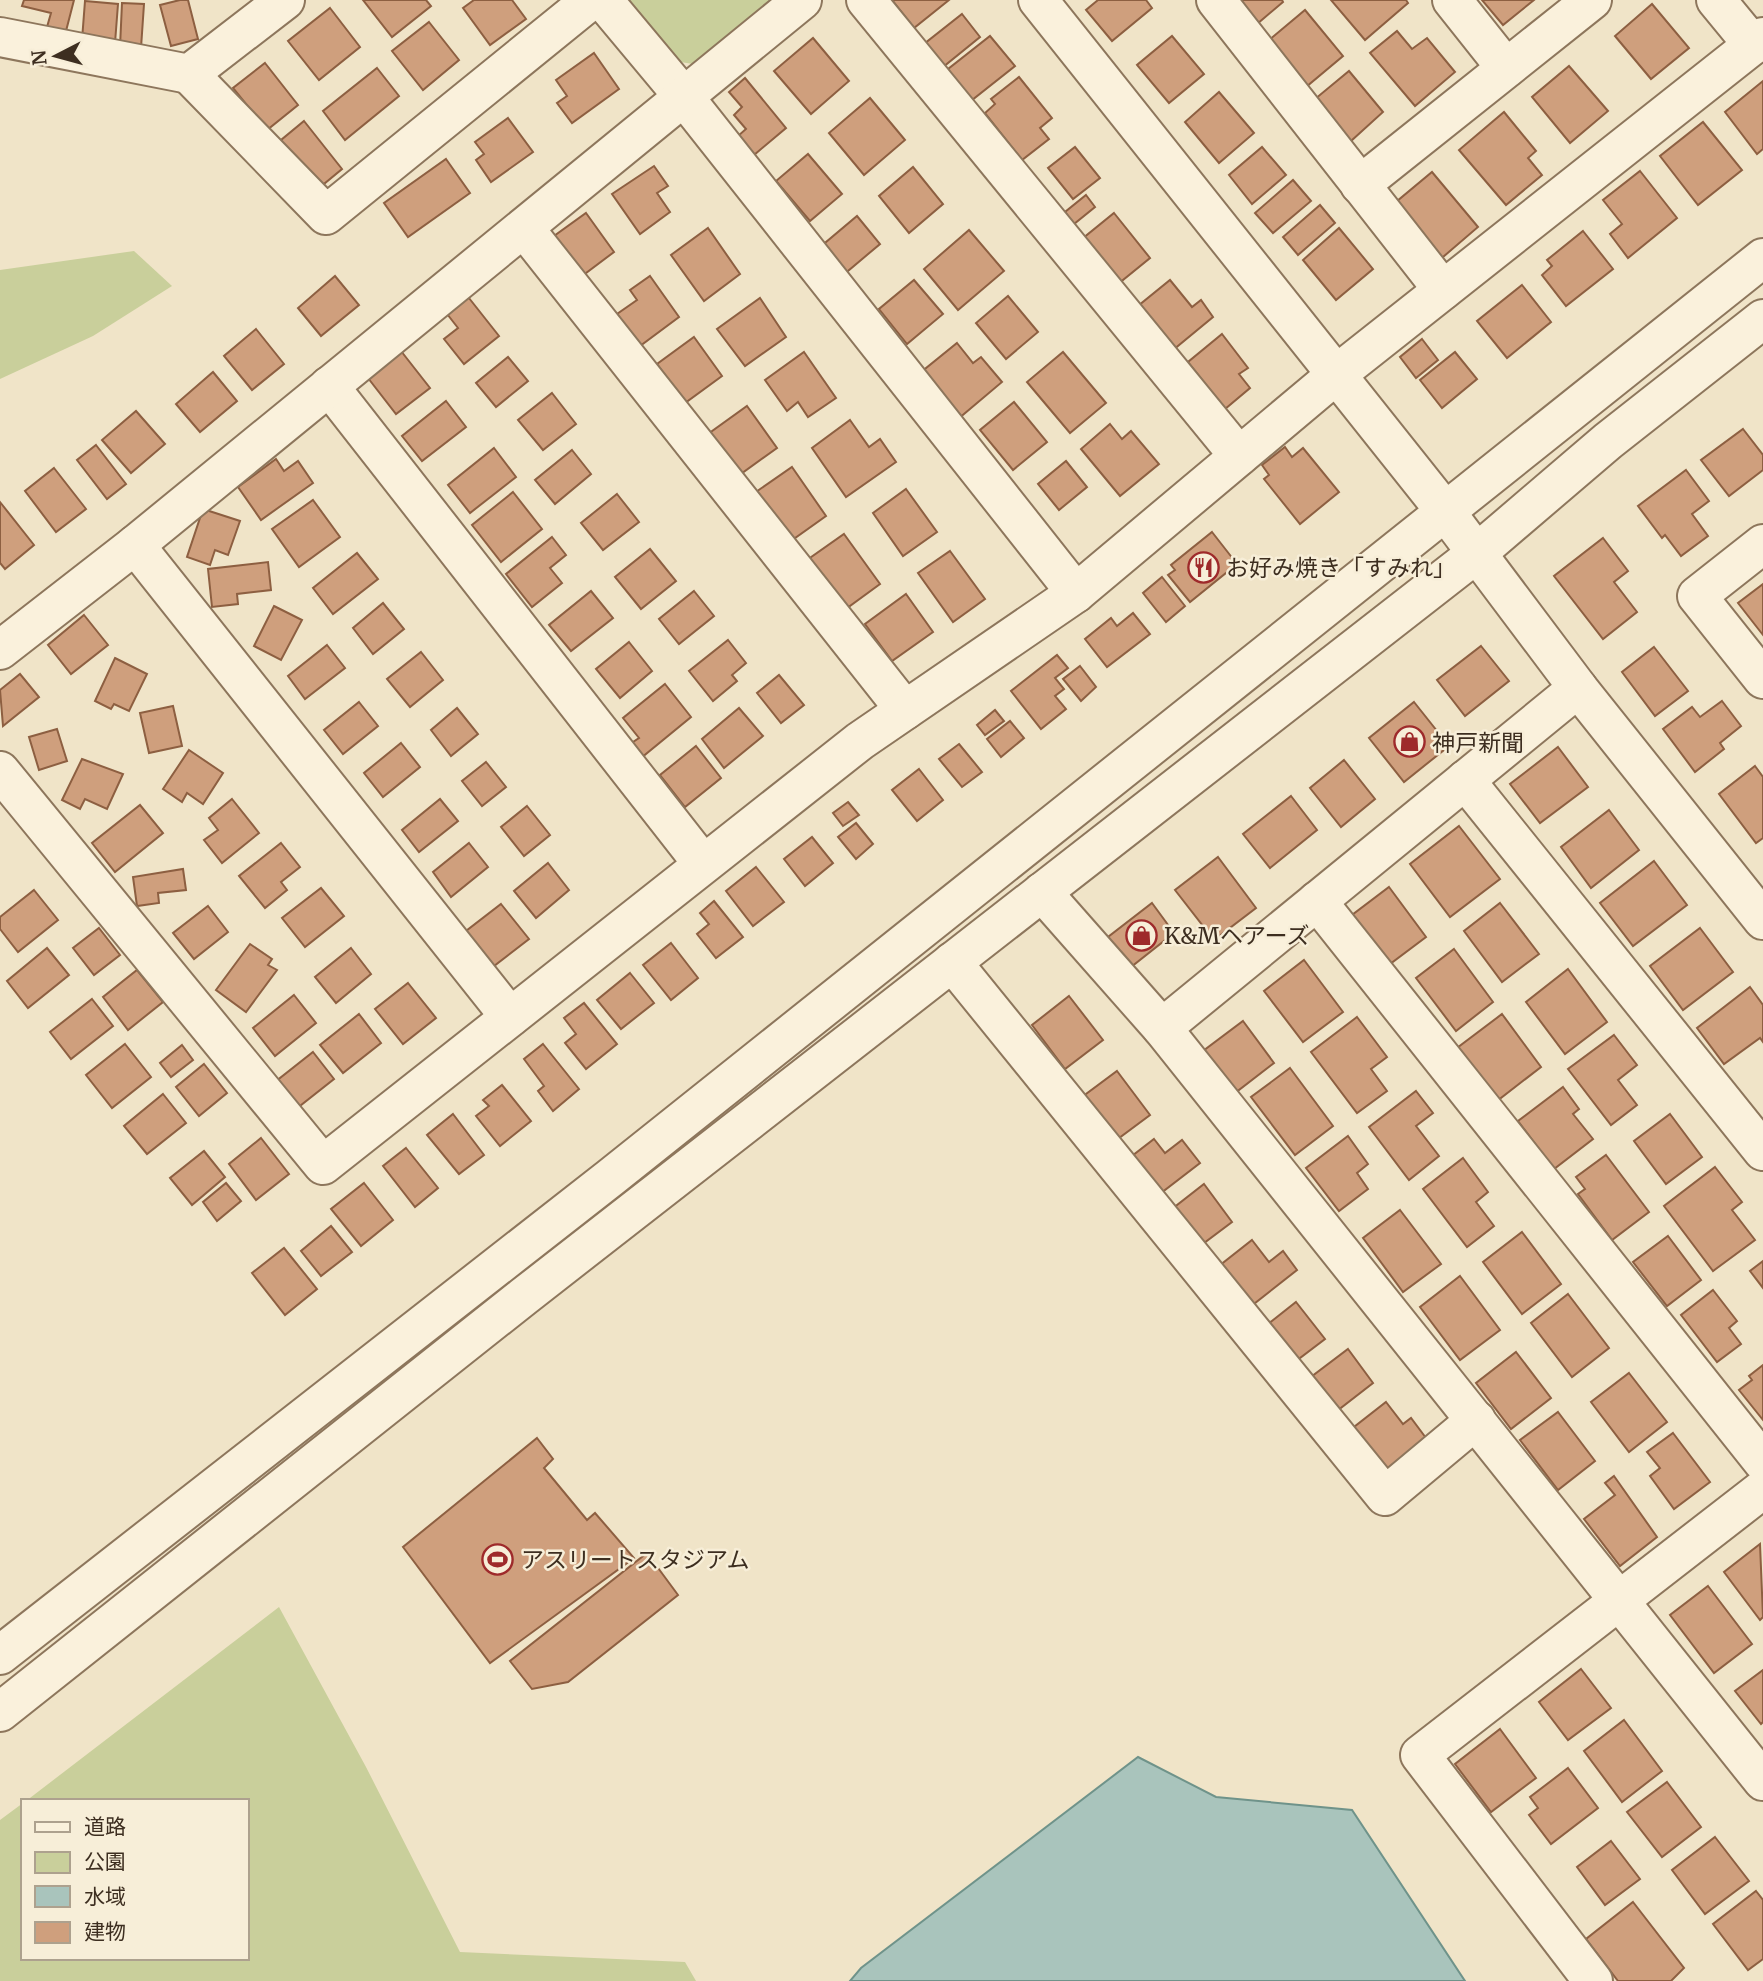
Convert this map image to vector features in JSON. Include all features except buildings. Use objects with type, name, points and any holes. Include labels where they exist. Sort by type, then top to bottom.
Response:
[{"type":"street","points":[[189,74],[285,0]]},
{"type":"street","points":[[0,37],[189,74],[327,215],[591,0]]},
{"type":"street","points":[[603,0],[684,97],[1076,593]]},
{"type":"street","points":[[0,650],[135,545],[802,0]]},
{"type":"street","points":[[866,0],[1239,456]]},
{"type":"street","points":[[1038,0],[1337,374],[1445,511],[1578,688],[1763,919]]},
{"type":"street","points":[[1216,0],[1443,290]]},
{"type":"street","points":[[1452,0],[1506,68]]},
{"type":"street","points":[[1360,185],[1592,0]]},
{"type":"street","points":[[0,771],[323,1165],[860,741],[1076,593],[1337,374],[1758,41],[1716,0]]},
{"type":"street","points":[[524,228],[905,710]]},
{"type":"street","points":[[0,1655],[610,1178],[1763,258]]},
{"type":"street","points":[[0,1712],[523,1297],[1477,553],[1608,441],[1763,319]]},
{"type":"street","points":[[330,386],[703,864]]},
{"type":"street","points":[[1763,544],[1697,596],[1763,679]]},
{"type":"street","points":[[135,545],[510,1017]]},
{"type":"street","points":[[1162,1028],[1578,688]]},
{"type":"street","points":[[1465,780],[1763,1152]]},
{"type":"street","points":[[1042,892],[1162,1028],[1763,1781]]},
{"type":"street","points":[[1317,901],[1763,1462]]},
{"type":"street","points":[[952,962],[1385,1496],[1476,1420]]},
{"type":"street","points":[[1593,1981],[1420,1755],[1763,1489]]},
{"type":"green space","points":[[620,0],[771,0],[693,64],[668,60]]},
{"type":"green space","points":[[134,251],[172,286],[93,336],[0,379],[0,270]]},
{"type":"green space","points":[[279,1607],[366,1767],[460,1952],[685,1962],[696,1981],[0,1981],[0,1820],[21,1804],[21,1960],[248,1960],[248,1799],[29,1799]]},
{"type":"water","points":[[1138,1757],[1216,1797],[1352,1810],[1465,1981],[850,1981],[861,1968]]},
{"type":"place","name":"お好み焼き「すみれ」","points":[[1203,567]]},
{"type":"place","name":"神戸新聞","points":[[1409,742]]},
{"type":"place","name":"K&Mヘアーズ","points":[[1141,935]]},
{"type":"place","name":"アスリートスタジアム","points":[[498,1559]]}]
